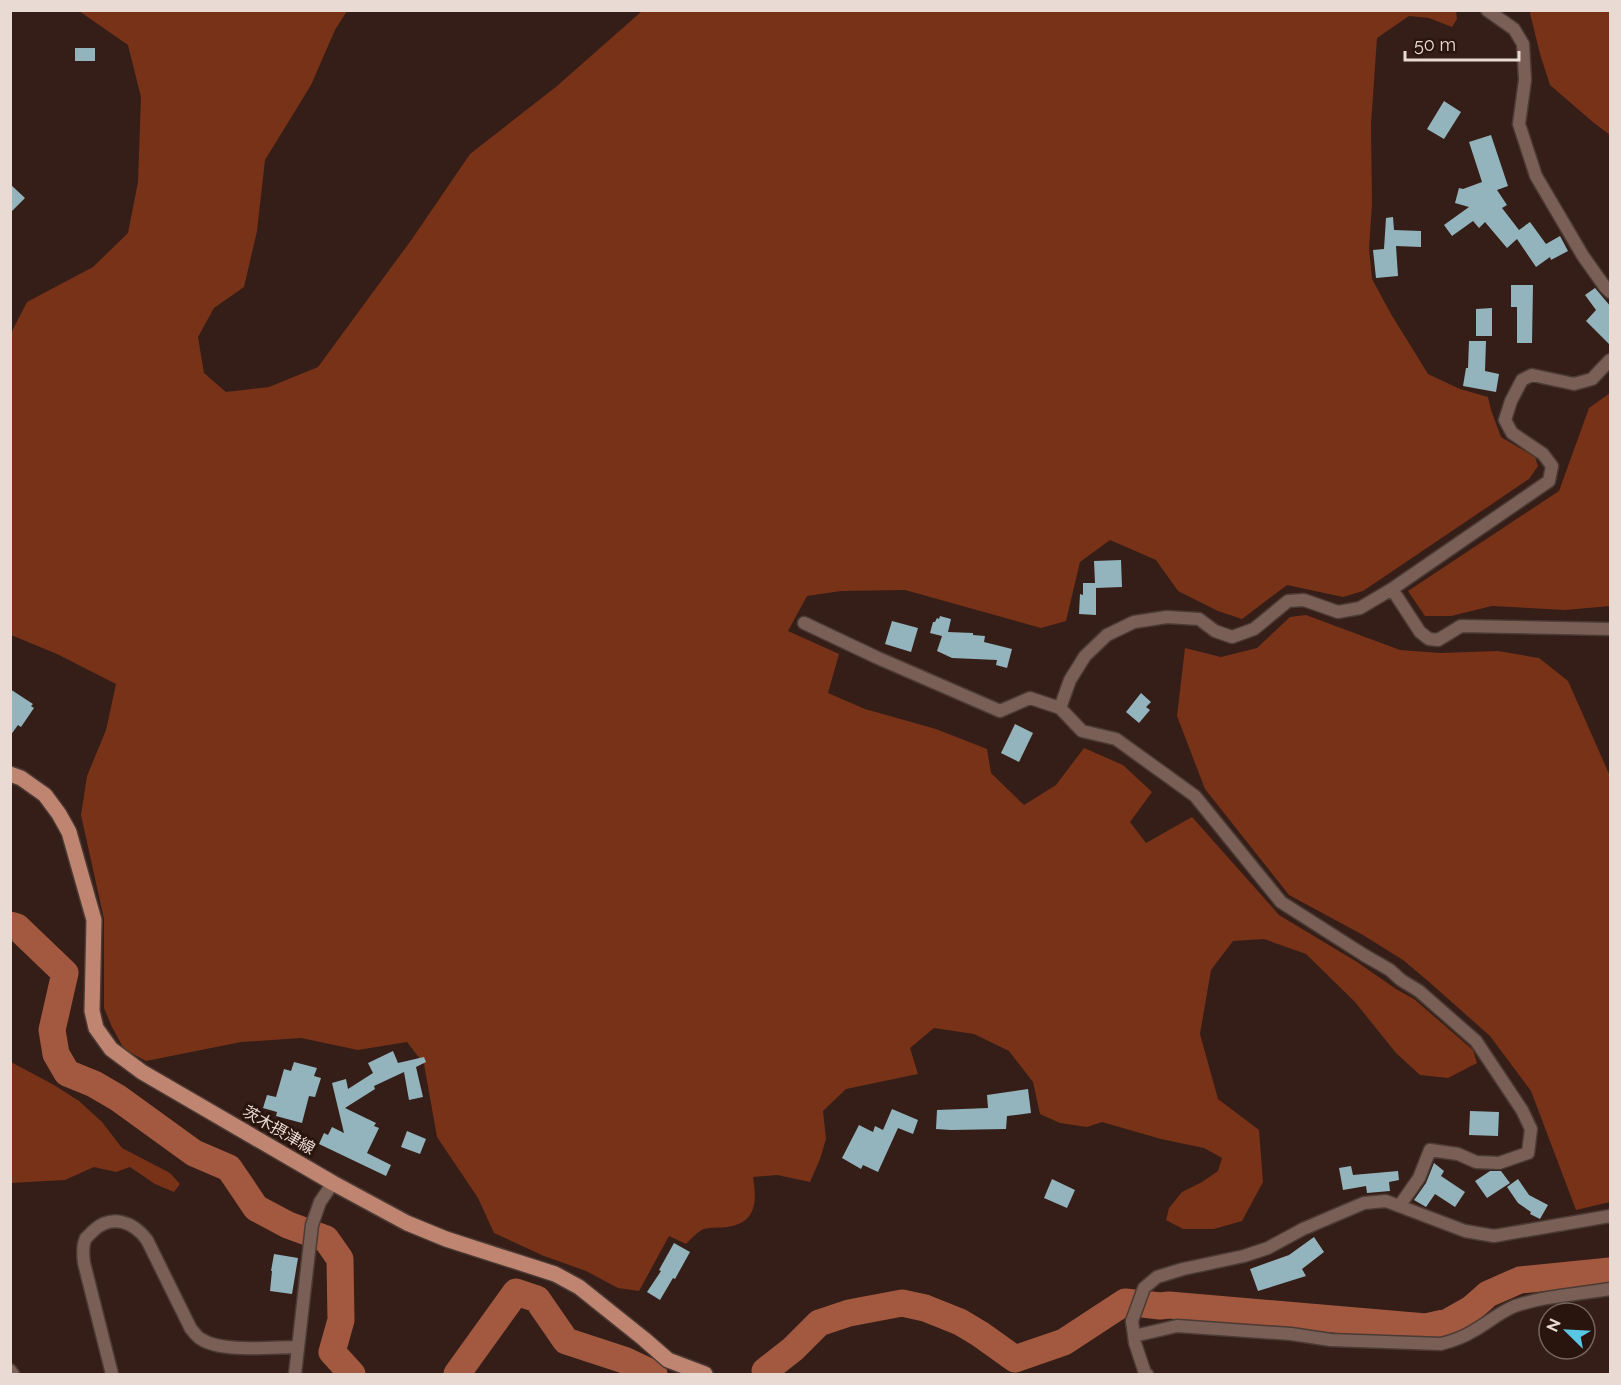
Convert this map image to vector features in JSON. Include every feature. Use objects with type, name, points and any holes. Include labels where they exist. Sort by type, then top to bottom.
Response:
[{"type":"main road","name":"茨木摂津線","points":[[10,774],[21,778],[45,795],[69,832],[94,920],[93,1011],[96,1028],[111,1049],[142,1072],[333,1183],[407,1223],[446,1239],[555,1274],[579,1287],[668,1360],[705,1374]]},
{"type":"street","points":[[1487,10],[1514,29],[1523,44],[1525,81],[1519,124],[1536,176],[1583,256],[1611,292]]},
{"type":"street","points":[[1060,708],[1070,680],[1085,656],[1107,634],[1134,622],[1167,616],[1199,619],[1215,631],[1232,637],[1254,629],[1288,601],[1304,600],[1338,612],[1360,608],[1392,589],[1549,481],[1552,466],[1543,454],[1512,433],[1505,420],[1510,401],[1522,380],[1532,375],[1574,384],[1592,379],[1611,360]]},
{"type":"street","points":[[1392,589],[1420,632],[1429,639],[1438,640],[1461,626],[1611,629]]},
{"type":"street","points":[[804,623],[1000,711],[1030,698],[1060,708],[1082,731],[1116,739],[1195,796],[1281,902],[1390,970],[1419,991],[1476,1041],[1522,1110],[1531,1129],[1528,1153],[1499,1163],[1476,1162],[1458,1154],[1430,1150],[1419,1178],[1400,1205]]},
{"type":"street","points":[[295,1374],[312,1226],[320,1202],[333,1183]]},
{"type":"street","points":[[1147,1374],[1138,1353],[1132,1321],[1144,1288],[1157,1277],[1268,1248],[1303,1228],[1364,1203],[1386,1201],[1465,1231],[1494,1236],[1611,1216]]},
{"type":"street","points":[[112,1374],[83,1251],[86,1238],[107,1222],[132,1225],[140,1231],[147,1240],[191,1329],[200,1339],[212,1345],[225,1347],[297,1347]]},
{"type":"street","points":[[1134,1336],[1177,1326],[1291,1334],[1331,1340],[1441,1344],[1458,1339],[1515,1306],[1611,1289]]},
{"type":"street","points":[[10,1370],[13,1374]]},
{"type":"shaded area","points":[[1531,10],[1610,11],[1610,135],[1550,85],[1540,54]]},
{"type":"shaded area","points":[[79,11],[347,11],[335,30],[311,85],[265,160],[257,231],[244,287],[214,308],[198,337],[204,373],[226,392],[269,387],[318,367],[412,239],[470,154],[557,86],[642,11],[1456,11],[1457,19],[1452,27],[1429,18],[1409,16],[1377,38],[1371,124],[1372,204],[1369,248],[1372,279],[1428,374],[1460,389],[1488,397],[1501,437],[1535,457],[1538,466],[1529,479],[1363,591],[1343,597],[1287,585],[1242,619],[1218,611],[1178,591],[1156,560],[1110,540],[1080,562],[1066,621],[1041,628],[905,590],[841,591],[807,596],[788,631],[839,654],[828,693],[865,709],[936,729],[987,749],[991,773],[1024,805],[1056,785],[1084,748],[1123,765],[1152,792],[1130,822],[1146,843],[1192,817],[1279,915],[1414,999],[1473,1050],[1477,1063],[1448,1078],[1420,1075],[1396,1053],[1355,1002],[1306,954],[1264,939],[1233,941],[1211,970],[1200,1034],[1218,1099],[1259,1130],[1263,1182],[1242,1221],[1214,1229],[1183,1229],[1166,1220],[1169,1208],[1182,1192],[1218,1171],[1222,1158],[1204,1148],[1161,1139],[1102,1122],[1087,1127],[1060,1123],[1040,1114],[1033,1082],[1009,1051],[974,1034],[934,1028],[910,1048],[918,1074],[846,1089],[823,1111],[826,1139],[810,1182],[777,1175],[753,1177],[755,1194],[753,1210],[744,1221],[727,1227],[707,1228],[686,1244],[669,1236],[639,1291],[618,1288],[586,1271],[544,1256],[494,1233],[478,1198],[437,1137],[424,1064],[407,1042],[358,1050],[301,1038],[241,1042],[146,1061],[124,1049],[104,1008],[104,919],[81,815],[87,776],[106,730],[116,684],[57,654],[11,635],[10,335],[27,302],[93,267],[128,233],[138,182],[141,97],[128,45]]},
{"type":"shaded area","points":[[1610,393],[1610,606],[1565,610],[1492,606],[1451,616],[1425,616],[1408,591],[1559,491],[1589,408]]},
{"type":"shaded area","points":[[1306,615],[1400,650],[1440,653],[1498,651],[1539,658],[1568,681],[1610,776],[1610,1202],[1576,1210],[1531,1091],[1490,1036],[1403,960],[1363,935],[1289,895],[1205,789],[1177,716],[1185,648],[1221,657],[1257,648],[1290,617]]},
{"type":"shaded area","points":[[11,1062],[79,1101],[102,1122],[122,1148],[170,1173],[180,1184],[174,1192],[155,1184],[130,1167],[116,1172],[94,1167],[65,1180],[11,1183]]},
{"type":"building","points":[[75,48],[95,48],[95,61],[75,61]]},
{"type":"building","points":[[1444,101],[1461,112],[1444,139],[1427,129]]},
{"type":"building","points":[[1491,135],[1508,186],[1497,190],[1507,205],[1502,208],[1519,230],[1530,222],[1546,244],[1560,236],[1568,251],[1551,260],[1550,257],[1536,267],[1517,239],[1507,248],[1485,222],[1479,228],[1473,221],[1452,236],[1444,225],[1469,207],[1455,203],[1459,188],[1463,189],[1482,182],[1469,142]]},
{"type":"building","points":[[10,184],[25,198],[10,213]]},
{"type":"building","points":[[1393,217],[1394,230],[1421,231],[1421,247],[1396,246],[1398,276],[1376,278],[1373,250],[1384,249],[1386,218]]},
{"type":"building","points":[[1511,285],[1533,285],[1532,343],[1517,343],[1517,307],[1511,307]]},
{"type":"building","points":[[1595,288],[1611,307],[1611,346],[1586,321],[1596,310],[1585,295]]},
{"type":"building","points":[[1492,308],[1492,336],[1476,336],[1476,309]]},
{"type":"building","points":[[1469,341],[1486,341],[1485,371],[1499,374],[1496,392],[1463,386],[1466,368],[1468,368]]},
{"type":"building","points":[[1121,560],[1122,587],[1096,588],[1096,615],[1079,614],[1083,583],[1095,583],[1094,561]]},
{"type":"building","points":[[940,616],[951,619],[948,632],[985,636],[984,642],[1012,649],[1007,668],[996,665],[997,660],[952,658],[937,651],[942,636],[930,633],[933,622]]},
{"type":"building","points":[[892,621],[918,628],[911,652],[885,644]]},
{"type":"building","points":[[10,689],[33,704],[31,706],[34,708],[21,727],[18,725],[10,736]]},
{"type":"building","points":[[1141,693],[1151,702],[1146,707],[1150,710],[1139,723],[1126,712]]},
{"type":"building","points":[[1015,724],[1033,733],[1019,762],[1001,753]]},
{"type":"building","points":[[393,1051],[398,1063],[424,1057],[426,1062],[416,1067],[423,1097],[409,1100],[404,1072],[374,1086],[375,1089],[345,1108],[376,1123],[374,1126],[379,1128],[367,1153],[391,1165],[386,1176],[319,1144],[324,1133],[328,1135],[332,1127],[344,1133],[332,1083],[346,1079],[348,1089],[373,1073],[368,1063]]},
{"type":"building","points":[[294,1062],[317,1068],[314,1076],[321,1078],[315,1097],[309,1096],[302,1123],[276,1116],[277,1112],[263,1108],[267,1095],[276,1097],[284,1069],[291,1071]]},
{"type":"building","points":[[1028,1089],[1031,1113],[1007,1116],[1006,1129],[936,1129],[937,1110],[988,1108],[987,1095]]},
{"type":"building","points":[[892,1109],[918,1120],[913,1134],[898,1128],[878,1172],[863,1165],[861,1169],[842,1158],[859,1125],[873,1132],[875,1126],[883,1130]]},
{"type":"building","points":[[1470,1111],[1499,1112],[1498,1136],[1469,1135]]},
{"type":"building","points":[[407,1131],[426,1139],[420,1154],[401,1147]]},
{"type":"building","points":[[1434,1163],[1444,1171],[1441,1176],[1465,1192],[1455,1207],[1435,1194],[1426,1207],[1414,1200],[1426,1183]]},
{"type":"building","points":[[1351,1166],[1353,1175],[1398,1171],[1399,1180],[1389,1182],[1390,1191],[1367,1193],[1366,1186],[1343,1190],[1339,1168]]},
{"type":"building","points":[[1490,1171],[1501,1171],[1510,1183],[1487,1198],[1475,1181]]},
{"type":"building","points":[[1052,1179],[1075,1190],[1067,1208],[1044,1198]]},
{"type":"building","points":[[1518,1179],[1529,1195],[1548,1205],[1540,1219],[1530,1214],[1531,1212],[1518,1203],[1507,1187]]},
{"type":"building","points":[[1314,1237],[1324,1252],[1302,1269],[1306,1276],[1258,1291],[1250,1269],[1289,1255]]},
{"type":"building","points":[[674,1243],[690,1252],[660,1300],[647,1292],[661,1271],[659,1270]]},
{"type":"building","points":[[274,1254],[298,1258],[292,1294],[270,1291]]},
{"type":"waterway","points":[[10,925],[17,927],[65,973],[52,1030],[56,1054],[67,1073],[94,1084],[118,1098],[194,1153],[229,1168],[256,1208],[288,1225],[326,1239],[340,1259],[341,1320],[332,1352],[352,1374]]},
{"type":"waterway","points":[[765,1371],[793,1349],[819,1323],[849,1313],[902,1303],[925,1308],[960,1322],[1015,1359],[1064,1342],[1125,1302],[1426,1327],[1448,1322],[1471,1309],[1488,1294],[1520,1280],[1610,1271]]},
{"type":"waterway","points":[[457,1374],[516,1292],[537,1299],[566,1341],[624,1360],[654,1374]]}]
